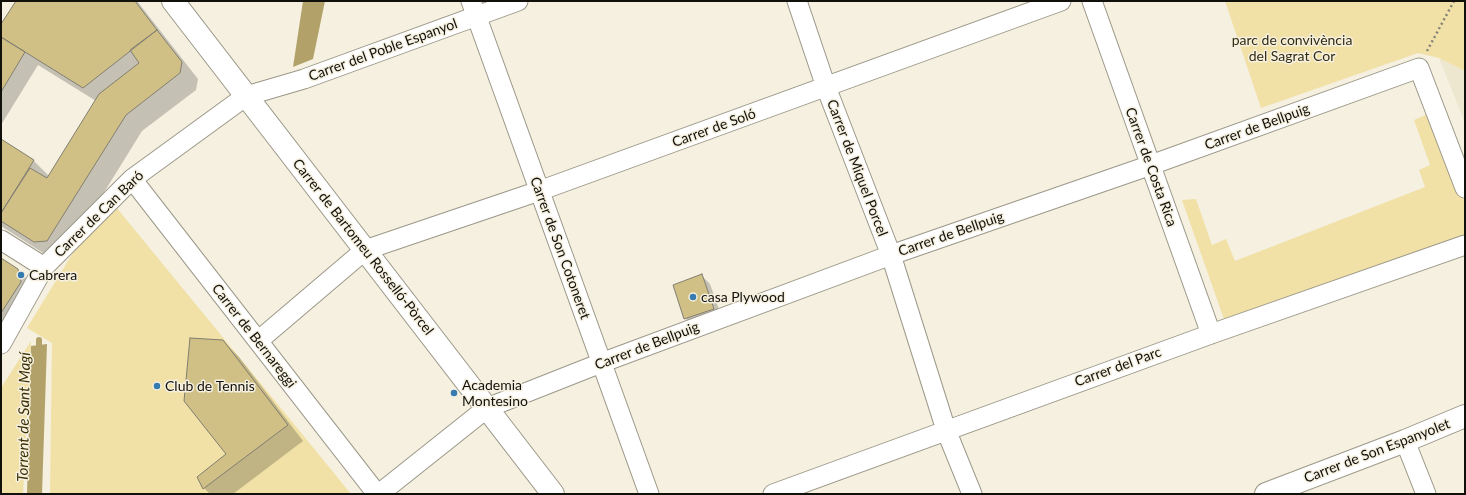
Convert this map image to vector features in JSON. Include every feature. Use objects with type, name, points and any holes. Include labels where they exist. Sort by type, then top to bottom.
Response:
[{"type":"street","name":"Carrer de Bartomeu Rosselló-Pòrcel","points":[[173,1],[553,494]]},
{"type":"street","name":"Carrer del Poble Espanyol","points":[[246,96],[304,80],[474,9],[518,1]]},
{"type":"street","name":"Carrer de Miquel Porcel","points":[[797,1],[826,88],[891,255],[946,430],[972,494]]},
{"type":"street","name":"Carrer de Soló","points":[[365,250],[539,191],[826,88],[1060,1]]},
{"type":"street","name":"Carrer de Costa Rica","points":[[1092,1],[1210,334]]},
{"type":"street","name":"Carrer de Son Cotoneret","points":[[474,9],[649,494]]},
{"type":"street","name":"Carrer de Bellpuig","points":[[378,494],[487,408],[601,363],[891,255],[1151,165],[1419,68]]},
{"type":"street","points":[[1419,68],[1465,188]]},
{"type":"street","name":"Carrer de Can Baró","points":[[1,344],[44,267],[132,179],[246,96]]},
{"type":"street","name":"Carrer de Bernareggi","points":[[132,179],[378,494]]},
{"type":"street","points":[[1,240],[44,267]]},
{"type":"street","name":"Carrer del Parc","points":[[773,494],[1210,334],[1465,245]]},
{"type":"street","points":[[258,341],[365,250]]},
{"type":"street","name":"Carrer de Son Espanyolet","points":[[1266,494],[1405,441],[1465,416]]},
{"type":"street","points":[[1405,441],[1426,494]]},
{"type":"path","points":[[1419,68],[1454,1]]},
{"type":"shaded area","points":[[303,1],[325,1],[313,59],[293,67]]},
{"type":"shaded area","points":[[1439,58],[1465,71],[1465,125],[1463,118]]},
{"type":"shaded area","points":[[47,344],[42,494],[27,494],[31,346]]},
{"type":"green space","name":"parc de convivència del Sagrat Cor","points":[[1225,1],[1465,1],[1465,71],[1439,58],[1418,53],[1261,108]]},
{"type":"green space","points":[[1430,113],[1465,203],[1465,239],[1225,322],[1182,200],[1196,199],[1212,245],[1226,239],[1235,261],[1425,187],[1419,170],[1430,165],[1414,120]]},
{"type":"green space","name":"Club de Tennis","points":[[116,207],[351,494],[50,494],[52,343],[27,328],[93,220]]},
{"type":"green space","points":[[31,341],[23,494],[1,494],[1,388]]},
{"type":"building","points":[[16,1],[135,1],[157,30],[83,88],[1,37],[1,24]]},
{"type":"building","points":[[157,30],[182,62],[180,73],[126,115],[47,241],[34,242],[1,221],[1,213],[30,168],[47,178],[99,94],[139,63],[130,50]]},
{"type":"building","points":[[1,37],[25,52],[1,92]]},
{"type":"building","points":[[1,139],[34,160],[1,213]]},
{"type":"building","points":[[1,258],[18,269],[21,282],[1,313]]},
{"type":"building","name":"casa Plywood","points":[[702,274],[714,309],[684,319],[673,285]]},
{"type":"building","points":[[190,338],[223,340],[288,425],[203,489],[197,477],[226,454],[184,401]]},
{"type":"waterway","name":"Torrent de Sant Magí","points":[[39,340],[39,353]]},
{"type":"place","name":"Cabrera","points":[[21,275]]},
{"type":"place","name":"casa Plywood","points":[[693,297]]},
{"type":"place","name":"Club de Tennis","points":[[157,386]]},
{"type":"place","name":"Academia Montesino","points":[[454,393]]}]
